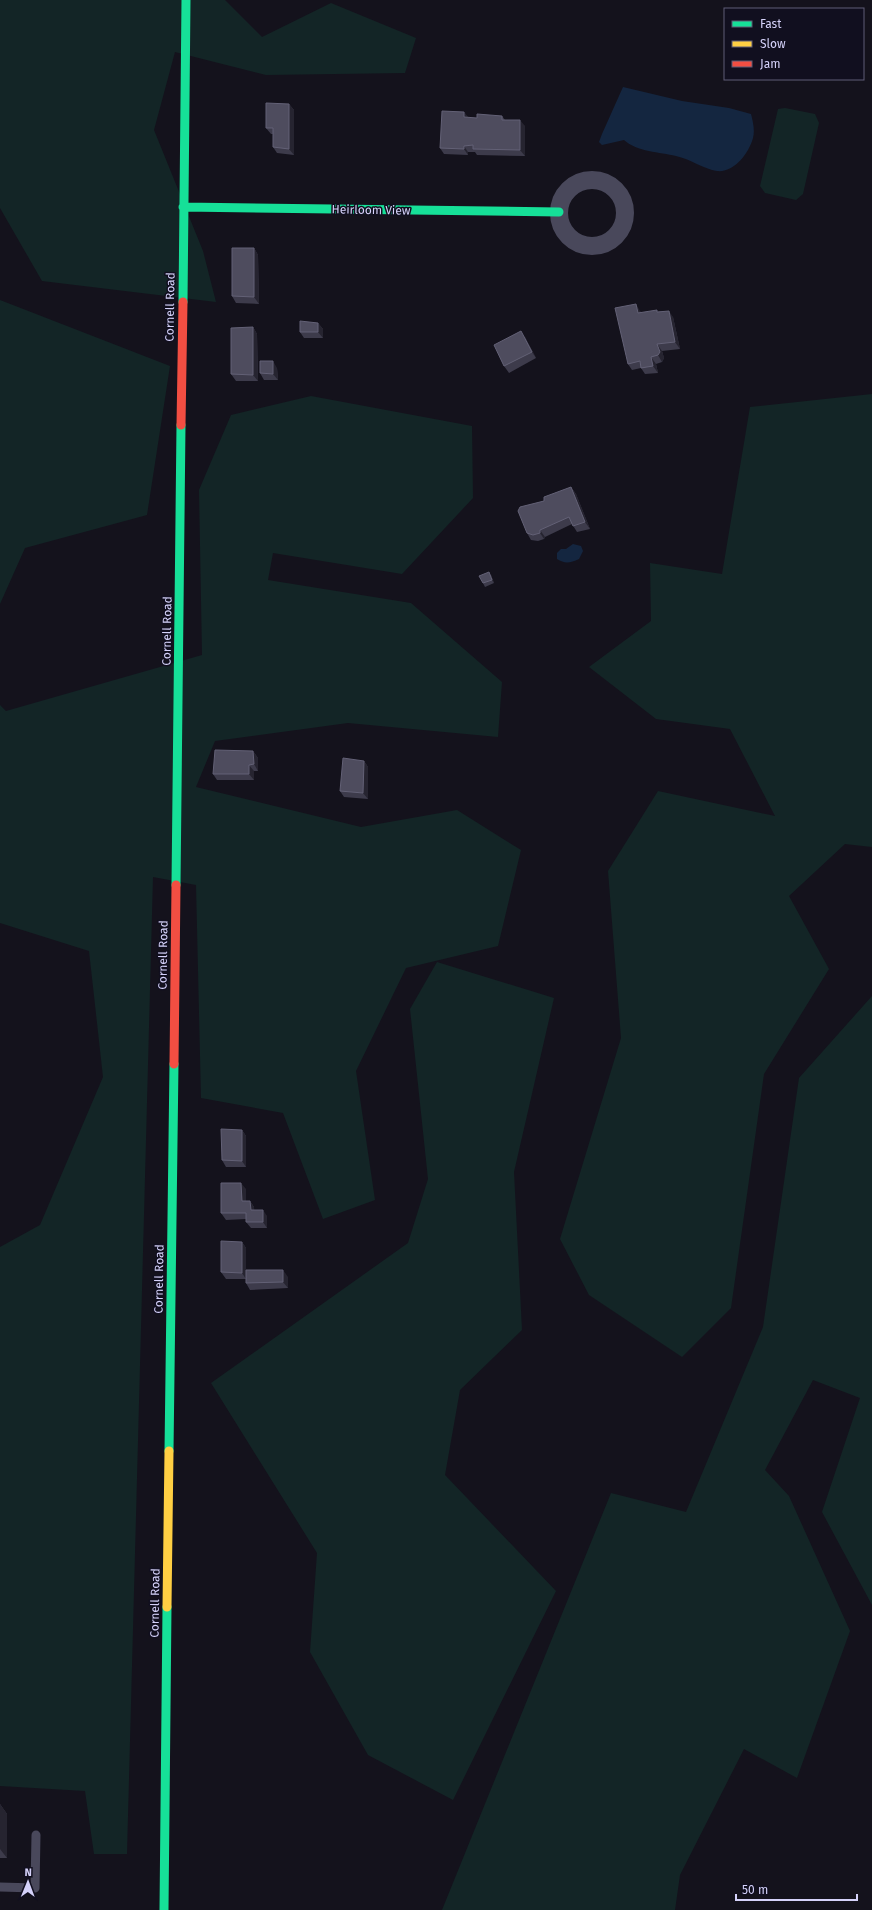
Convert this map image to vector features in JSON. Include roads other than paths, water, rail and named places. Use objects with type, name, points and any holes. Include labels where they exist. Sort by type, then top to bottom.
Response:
[{"type":"street","name":"Cornell Road","points":[[164,1910],[186,0]]},
{"type":"street","name":"Heirloom View","points":[[183,207],[560,212]]},
{"type":"lane","points":[[0,1887],[35,1888],[36,1835]]},
{"type":"water","points":[[623,87],[682,101],[729,108],[751,114],[754,132],[751,144],[740,161],[729,169],[723,171],[707,168],[681,157],[635,147],[624,140],[602,145],[599,142]]},
{"type":"water","points":[[573,544],[581,546],[583,551],[579,559],[563,562],[557,559],[557,553],[561,549],[566,549]]}]
